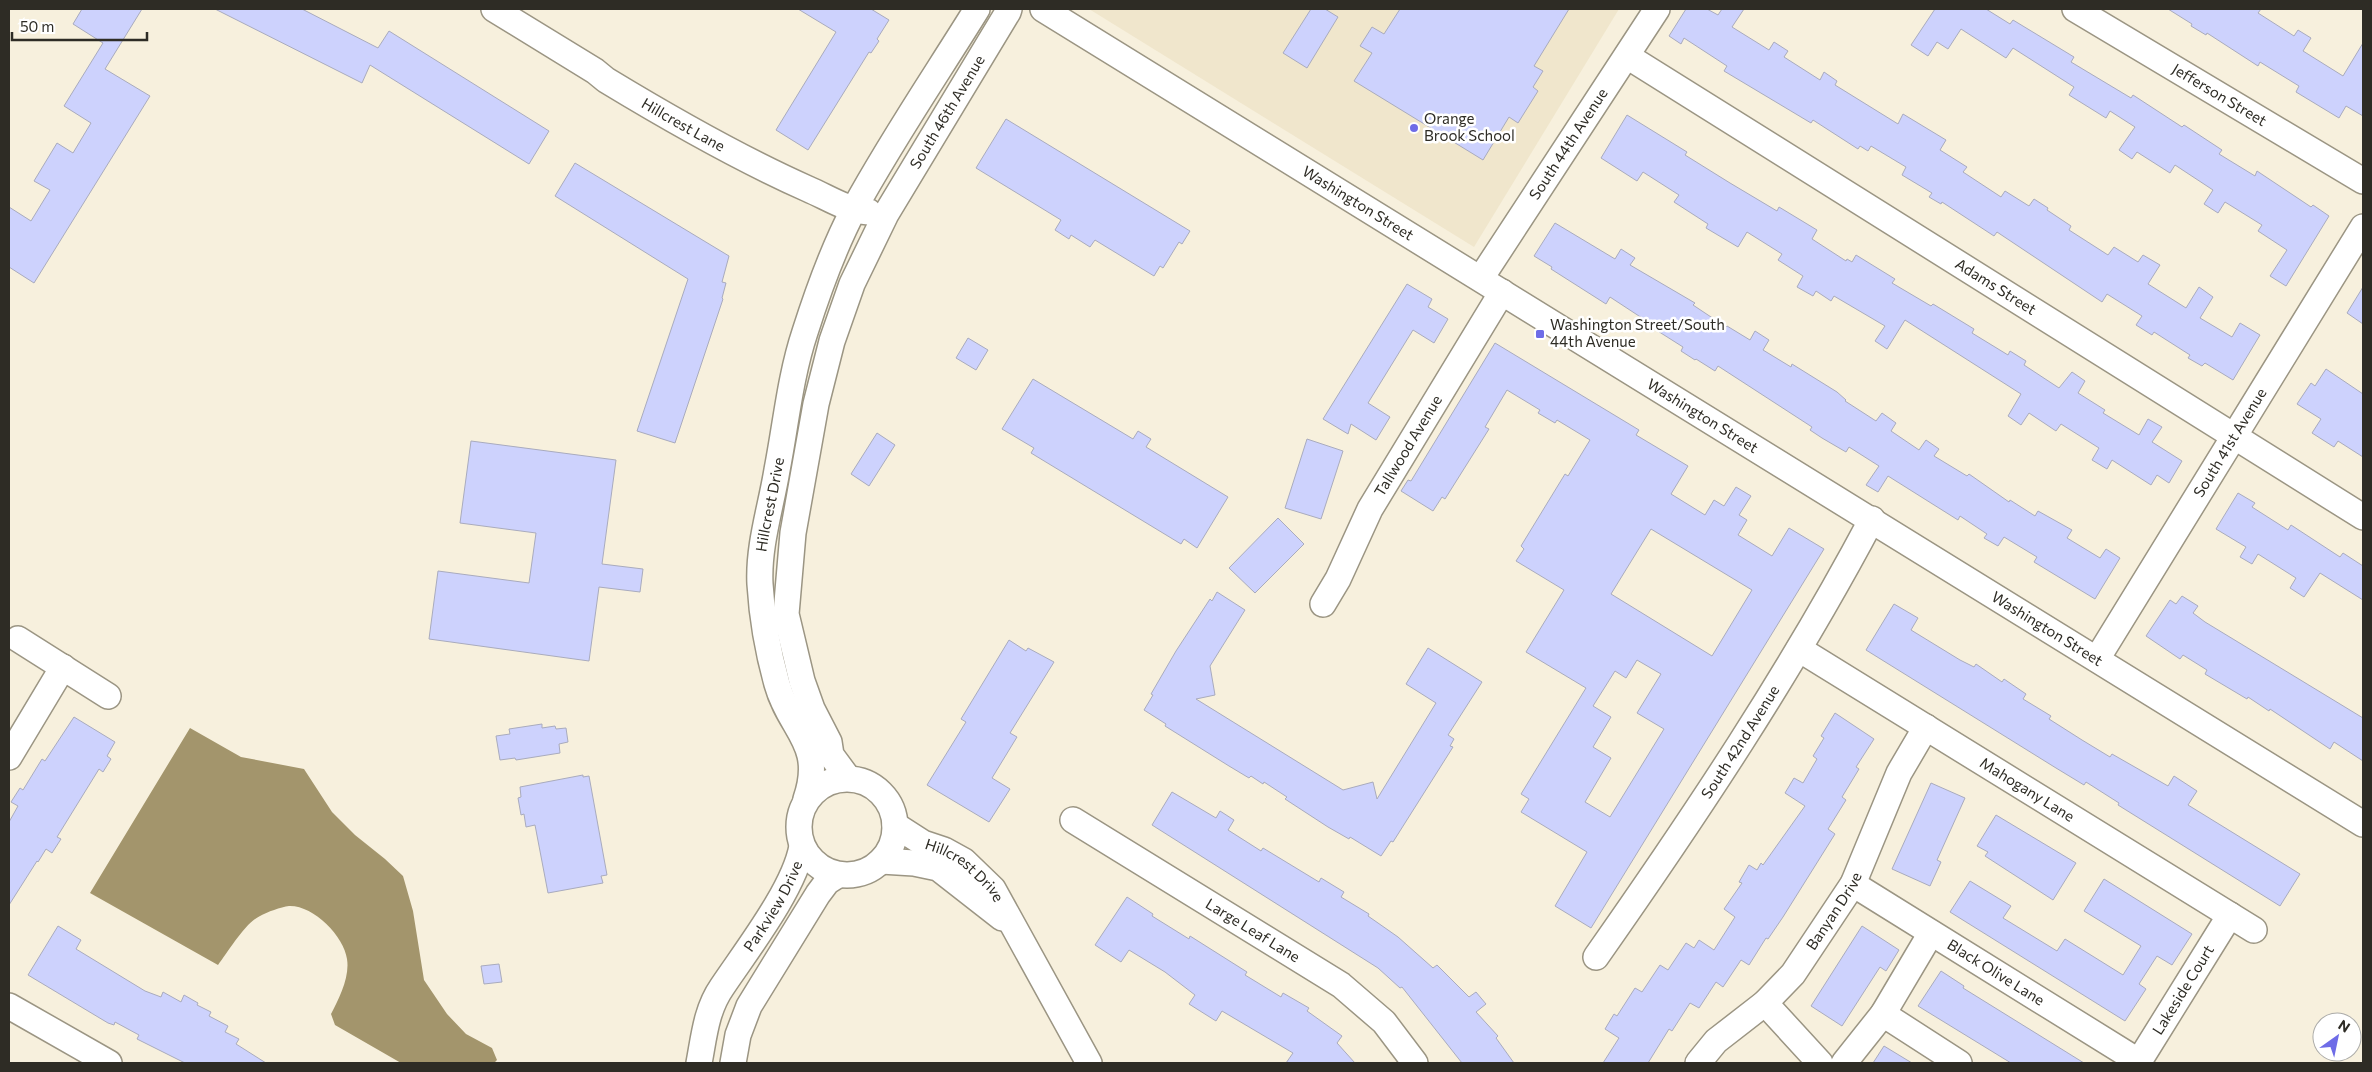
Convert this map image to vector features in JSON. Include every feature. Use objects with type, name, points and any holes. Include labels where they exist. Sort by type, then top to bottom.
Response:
[{"type":"street","name":"Hillcrest Lane","points":[[494,9],[606,80],[694,132],[787,180],[854,211],[886,214]]},
{"type":"street","name":"South 46th Avenue","points":[[854,211],[977,9]]},
{"type":"street","name":"South 46th Avenue","points":[[886,214],[1008,12],[1008,9]]},
{"type":"street","name":"Washington Street","points":[[1042,9],[1872,519],[2096,660],[2363,824]]},
{"type":"street","name":"South 44th Avenue","points":[[1481,278],[1657,9]]},
{"type":"street","name":"Jefferson Street","points":[[2075,9],[2363,181]]},
{"type":"street","name":"Adams Street","points":[[1627,56],[2363,517]]},
{"type":"street","name":"Hillcrest Drive","points":[[802,846],[798,830],[800,814],[812,783],[813,766],[808,748],[778,686],[761,614],[759,576],[765,529],[778,469],[788,398],[804,333],[824,277],[854,211]]},
{"type":"street","name":"Hillcrest Drive","points":[[848,778],[830,755],[828,742],[812,709],[802,681],[786,614],[788,578],[793,533],[816,404],[832,342],[852,284],[886,214]]},
{"type":"street","name":"South 41st Avenue","points":[[2096,660],[2363,227]]},
{"type":"street","name":"Tallwood Avenue","points":[[1323,604],[1338,579],[1370,509],[1502,292]]},
{"type":"street","name":"South 42nd Avenue","points":[[1596,956],[1672,848],[1799,648],[1872,519]]},
{"type":"street","points":[[18,639],[108,696]]},
{"type":"street","name":"Mahogany Lane","points":[[1799,648],[2254,930]]},
{"type":"street","points":[[9,757],[63,667]]},
{"type":"street","name":"Banyan Drive","points":[[1698,1063],[1716,1040],[1765,1003],[1793,974],[1853,884],[1899,773],[1926,727]]},
{"type":"street","points":[[802,846],[810,859],[823,869],[838,875],[853,875],[869,870],[881,861],[890,848],[894,826],[888,803],[878,790],[864,782],[848,778],[832,780],[818,788],[806,799]]},
{"type":"street","name":"Large Leaf Lane","points":[[1074,820],[1340,985],[1384,1022],[1415,1063]]},
{"type":"street","name":"Hillcrest Drive","points":[[894,826],[923,843],[944,850],[964,861],[993,889],[1089,1063]]},
{"type":"street","name":"Parkview Drive","points":[[707,1019],[721,988],[739,964],[791,878],[799,861],[802,846]]},
{"type":"street","name":"Hillcrest Drive","points":[[881,861],[914,863],[938,868],[1017,930]]},
{"type":"street","name":"Parkview Drive","points":[[733,1063],[741,1028],[749,1006],[818,894],[827,882],[838,875]]},
{"type":"street","name":"Black Olive Lane","points":[[1853,884],[2138,1062]]},
{"type":"street","name":"Lakeside Court","points":[[2138,1062],[2230,915]]},
{"type":"street","points":[[1844,1063],[1883,1014],[1931,933]]},
{"type":"street","points":[[1765,1003],[1820,1063]]},
{"type":"street","points":[[9,1006],[80,1057],[109,1063]]},
{"type":"street","points":[[1883,1014],[1959,1063]]},
{"type":"street","points":[[699,1063],[707,1019]]},
{"type":"street","points":[[707,1019],[709,1063]]},
{"type":"shaded area","name":"Orange Brook School","points":[[1089,9],[1619,9],[1474,247]]},
{"type":"shaded area","points":[[190,728],[241,757],[304,769],[332,812],[355,835],[403,876],[413,911],[424,980],[447,1014],[466,1034],[492,1048],[497,1060],[494,1063],[401,1063],[335,1025],[331,1014],[347,973],[348,966],[345,950],[334,932],[317,916],[308,911],[289,906],[260,916],[243,931],[218,965],[90,893]]},
{"type":"building","points":[[82,9],[142,9],[105,69],[150,96],[34,283],[9,267],[9,207],[31,221],[50,190],[34,181],[57,143],[73,153],[91,123],[64,106],[103,43],[73,24]]},
{"type":"building","points":[[215,9],[302,9],[378,48],[389,31],[549,131],[529,164],[370,65],[362,83]]},
{"type":"building","points":[[798,9],[871,9],[889,20],[877,39],[879,41],[871,53],[869,52],[808,150],[776,130],[836,32]]},
{"type":"building","points":[[1311,9],[1325,9],[1338,17],[1307,68],[1283,53]]},
{"type":"building","points":[[1400,9],[1569,9],[1534,66],[1543,71],[1533,87],[1538,91],[1518,123],[1509,117],[1483,160],[1354,81],[1372,53],[1360,46],[1372,27],[1384,34]]},
{"type":"building","points":[[1686,9],[1707,9],[1718,15],[1722,9],[1744,9],[1732,27],[1769,50],[1774,42],[1788,51],[1784,57],[1820,80],[1824,72],[1837,81],[1835,85],[1898,124],[1903,114],[1946,140],[1940,150],[1967,167],[1963,172],[2001,197],[2005,191],[2029,206],[2034,199],[2071,226],[2069,230],[2108,255],[2114,247],[2138,262],[2143,255],[2160,265],[2148,284],[2186,308],[2199,287],[2213,297],[2200,318],[2232,337],[2240,323],[2260,335],[2233,380],[2205,363],[2202,366],[2188,358],[2190,355],[2154,332],[2152,335],[2136,325],[2142,316],[2107,294],[2102,302],[1997,232],[1994,236],[1942,202],[1941,204],[1929,197],[1932,193],[1902,175],[1906,167],[1871,146],[1868,151],[1860,146],[1858,149],[1813,120],[1811,123],[1724,71],[1727,66],[1684,38],[1681,44],[1669,36]]},
{"type":"building","points":[[1935,9],[1986,9],[2010,24],[2013,20],[2074,57],[2071,62],[2131,98],[2133,95],[2182,127],[2184,125],[2222,150],[2219,154],[2255,176],[2257,171],[2311,207],[2313,205],[2329,216],[2286,286],[2270,276],[2287,250],[2258,231],[2262,225],[2225,202],[2218,213],[2204,204],[2213,190],[2175,165],[2170,173],[2137,152],[2132,159],[2119,150],[2135,127],[2110,111],[2106,118],[2069,95],[2074,87],[2013,48],[2006,58],[1961,29],[1948,49],[1937,42],[1928,56],[1911,45]]},
{"type":"building","points":[[2168,9],[2261,9],[2258,13],[2294,36],[2298,30],[2311,38],[2303,51],[2343,76],[2363,43],[2363,116],[2346,106],[2339,118],[2296,92],[2299,86],[2260,62],[2258,66],[2207,33],[2206,35],[2191,26],[2192,24]]},
{"type":"building","points":[[1627,115],[1687,152],[1685,155],[1730,183],[1777,211],[1779,207],[1817,230],[1812,239],[1846,261],[1847,259],[1852,262],[1856,255],[1895,279],[1892,283],[1931,306],[1933,304],[1974,329],[1972,333],[2008,355],[2010,351],[2026,361],[2024,365],[2059,388],[2072,372],[2085,381],[2078,393],[2105,410],[2103,413],[2139,435],[2148,419],[2162,427],[2152,442],[2182,461],[2169,483],[2157,475],[2151,485],[2112,460],[2107,469],[2092,460],[2099,448],[2061,424],[2056,431],[2029,413],[2021,425],[2008,416],[2021,394],[1905,320],[1887,349],[1875,341],[1885,326],[1834,296],[1831,301],[1816,291],[1813,296],[1797,287],[1803,276],[1778,260],[1782,254],[1747,232],[1738,247],[1706,228],[1708,224],[1674,202],[1679,195],[1643,172],[1637,181],[1601,158]]},
{"type":"building","points":[[1006,119],[1190,231],[1182,244],[1179,242],[1163,268],[1160,266],[1154,276],[1095,240],[1090,247],[1071,235],[1069,239],[1055,230],[1061,220],[976,168]]},
{"type":"building","points":[[575,163],[729,256],[722,282],[726,283],[723,299],[675,443],[637,431],[688,279],[555,196]]},
{"type":"building","points":[[1555,223],[1615,259],[1621,249],[1635,258],[1630,265],[1695,303],[1693,305],[1726,327],[1750,340],[1755,331],[1769,340],[1763,350],[1791,367],[1792,364],[1837,392],[1845,401],[1876,421],[1882,413],[1896,423],[1891,431],[1919,450],[1926,440],[1939,449],[1934,456],[1967,476],[1969,474],[2009,502],[2010,500],[2035,516],[2038,511],[2072,530],[2067,538],[2100,558],[2106,549],[2120,558],[2095,599],[2034,562],[2037,557],[2004,537],[1998,546],[1984,538],[1987,534],[1960,516],[1958,520],[1888,476],[1878,492],[1866,485],[1879,466],[1849,447],[1846,452],[1822,438],[1810,430],[1812,427],[1718,366],[1715,371],[1681,351],[1683,347],[1653,328],[1650,332],[1638,324],[1642,318],[1610,297],[1606,304],[1551,269],[1552,267],[1534,256]]},
{"type":"building","points":[[1407,284],[1432,299],[1428,307],[1448,319],[1434,343],[1413,330],[1368,403],[1390,417],[1376,440],[1351,424],[1348,434],[1323,419]]},
{"type":"building","points":[[2363,287],[2363,324],[2347,313]]},
{"type":"building","points":[[968,338],[988,350],[976,370],[956,358]]},
{"type":"building","points":[[1495,343],[1639,430],[1636,435],[1688,466],[1671,494],[1705,515],[1714,500],[1724,506],[1736,487],[1751,496],[1739,515],[1747,520],[1738,535],[1772,556],[1789,528],[1824,549],[1591,928],[1555,906],[1587,852],[1521,812],[1529,799],[1521,794],[1586,688],[1526,652],[1564,590],[1516,561],[1524,549],[1521,546],[1565,474],[1568,476],[1590,440],[1557,420],[1555,423],[1538,413],[1540,410],[1507,390],[1485,427],[1489,429],[1445,499],[1442,497],[1433,511],[1401,491],[1408,480],[1411,481]],"holes":[[[1651,529],[1752,590],[1712,656],[1611,594]],[[1637,660],[1661,674],[1637,713],[1664,729],[1610,817],[1585,802],[1611,758],[1593,747],[1611,717],[1593,706],[1615,671],[1626,678]]]},
{"type":"building","points":[[2326,369],[2363,394],[2363,457],[2338,441],[2334,447],[2312,433],[2321,419],[2297,404],[2311,383],[2315,386]]},
{"type":"building","points":[[1033,379],[1133,439],[1138,431],[1151,439],[1146,447],[1228,497],[1197,548],[1184,539],[1181,544],[1031,453],[1034,448],[1002,429]]},
{"type":"building","points":[[877,433],[895,445],[869,486],[851,474]]},
{"type":"building","points":[[1307,439],[1343,451],[1321,519],[1285,508]]},
{"type":"building","points":[[471,441],[616,460],[602,564],[643,569],[640,592],[599,587],[589,661],[429,639],[438,571],[529,583],[536,533],[460,523]]},
{"type":"building","points":[[2238,493],[2255,503],[2252,507],[2288,530],[2291,525],[2340,557],[2343,553],[2363,566],[2363,600],[2320,573],[2304,597],[2290,588],[2296,578],[2258,554],[2252,564],[2240,557],[2246,547],[2216,529]]},
{"type":"building","points":[[1278,518],[1304,544],[1255,593],[1229,568]]},
{"type":"building","points":[[1217,592],[1245,610],[1210,666],[1215,695],[1196,699],[1343,790],[1373,782],[1377,799],[1436,703],[1406,684],[1428,648],[1482,682],[1448,735],[1454,739],[1450,746],[1453,747],[1393,842],[1391,841],[1381,856],[1350,837],[1349,839],[1328,827],[1285,799],[1287,797],[1264,782],[1263,784],[1251,776],[1249,778],[1165,726],[1166,724],[1144,710],[1176,651],[1210,599],[1212,601]]},
{"type":"building","points":[[2182,596],[2198,606],[2193,613],[2205,622],[2363,718],[2363,761],[2334,742],[2330,749],[2270,709],[2269,711],[2248,697],[2247,699],[2205,674],[2207,670],[2183,655],[2180,659],[2146,636],[2170,600],[2176,604]]},
{"type":"building","points":[[1894,604],[1918,618],[1911,630],[1960,660],[1974,667],[1976,664],[2002,682],[2004,679],[2026,694],[2023,699],[2051,716],[2049,719],[2082,740],[2110,757],[2112,754],[2168,786],[2174,776],[2197,791],[2188,805],[2300,874],[2280,906],[2118,805],[2119,803],[2086,782],[2084,785],[1866,650]]},
{"type":"building","points":[[1009,640],[1026,651],[1028,648],[1054,662],[1010,733],[1017,737],[992,778],[1010,789],[989,822],[927,785],[966,722],[961,719]]},
{"type":"building","points":[[1835,713],[1874,739],[1856,767],[1859,769],[1842,797],[1846,800],[1828,829],[1835,834],[1783,917],[1768,939],[1766,938],[1749,965],[1741,960],[1723,987],[1716,982],[1699,1008],[1690,1003],[1672,1031],[1669,1029],[1648,1063],[1603,1063],[1619,1038],[1605,1029],[1614,1014],[1617,1016],[1635,988],[1642,992],[1660,965],[1668,970],[1686,943],[1694,948],[1699,940],[1714,950],[1735,917],[1724,909],[1742,883],[1739,882],[1749,865],[1757,870],[1761,863],[1763,865],[1805,806],[1785,793],[1794,778],[1803,783],[1817,759],[1813,756],[1824,738],[1821,736]]},
{"type":"building","points":[[74,717],[115,742],[107,756],[111,759],[103,772],[99,769],[57,837],[61,839],[52,853],[46,849],[9,905],[9,822],[18,806],[11,802],[20,788],[23,790],[42,759],[45,761]]},
{"type":"building","points":[[542,724],[542,728],[555,726],[556,729],[566,728],[568,742],[559,744],[560,753],[516,760],[515,758],[500,760],[496,736],[510,734],[509,729]]},
{"type":"building","points":[[583,775],[583,777],[589,776],[607,875],[601,876],[603,883],[548,893],[535,825],[526,827],[524,814],[521,815],[518,798],[521,797],[520,787]]},
{"type":"building","points":[[1931,783],[1965,798],[1937,860],[1941,862],[1930,886],[1892,869]]},
{"type":"building","points":[[1172,792],[1216,818],[1220,811],[1234,820],[1228,830],[1261,851],[1263,848],[1319,882],[1321,878],[1344,892],[1341,897],[1369,914],[1368,916],[1398,937],[1433,968],[1437,965],[1469,997],[1476,992],[1486,1004],[1476,1012],[1498,1036],[1496,1038],[1514,1063],[1462,1063],[1402,987],[1400,988],[1378,968],[1152,825]]},
{"type":"building","points":[[1996,815],[2076,863],[2053,900],[1985,856],[1988,852],[1977,846]]},
{"type":"building","points":[[2104,879],[2192,934],[2172,965],[2157,956],[2139,984],[2146,989],[2125,1021],[1950,912],[1970,881],[2011,906],[2003,918],[2057,951],[2065,939],[2123,975],[2141,946],[2084,911]]},
{"type":"building","points":[[1127,897],[1153,914],[1152,916],[1189,939],[1190,936],[1247,972],[1245,975],[1281,997],[1283,993],[1309,1008],[1307,1011],[1342,1036],[1337,1043],[1355,1063],[1286,1063],[1293,1053],[1222,1011],[1216,1021],[1189,1004],[1195,995],[1165,972],[1129,950],[1121,962],[1095,945]]},
{"type":"building","points":[[58,926],[81,940],[76,949],[145,991],[161,997],[163,992],[181,1002],[184,995],[198,1003],[197,1005],[211,1012],[209,1016],[228,1026],[225,1032],[239,1039],[236,1044],[266,1063],[185,1063],[137,1039],[139,1035],[115,1022],[114,1025],[108,1023],[28,975]]},
{"type":"building","points":[[1862,926],[1899,950],[1886,971],[1880,967],[1842,1026],[1811,1006]]},
{"type":"building","points":[[499,964],[502,982],[484,984],[481,966]]},
{"type":"building","points":[[1941,971],[1964,986],[1963,988],[2084,1063],[2011,1063],[1918,1006]]},
{"type":"building","points":[[1884,1046],[1912,1063],[1873,1063]]},
{"type":"place","name":"Orange Brook School","points":[[1414,128]]},
{"type":"place","name":"Washington Street/South 44th Avenue","points":[[1540,334]]}]
